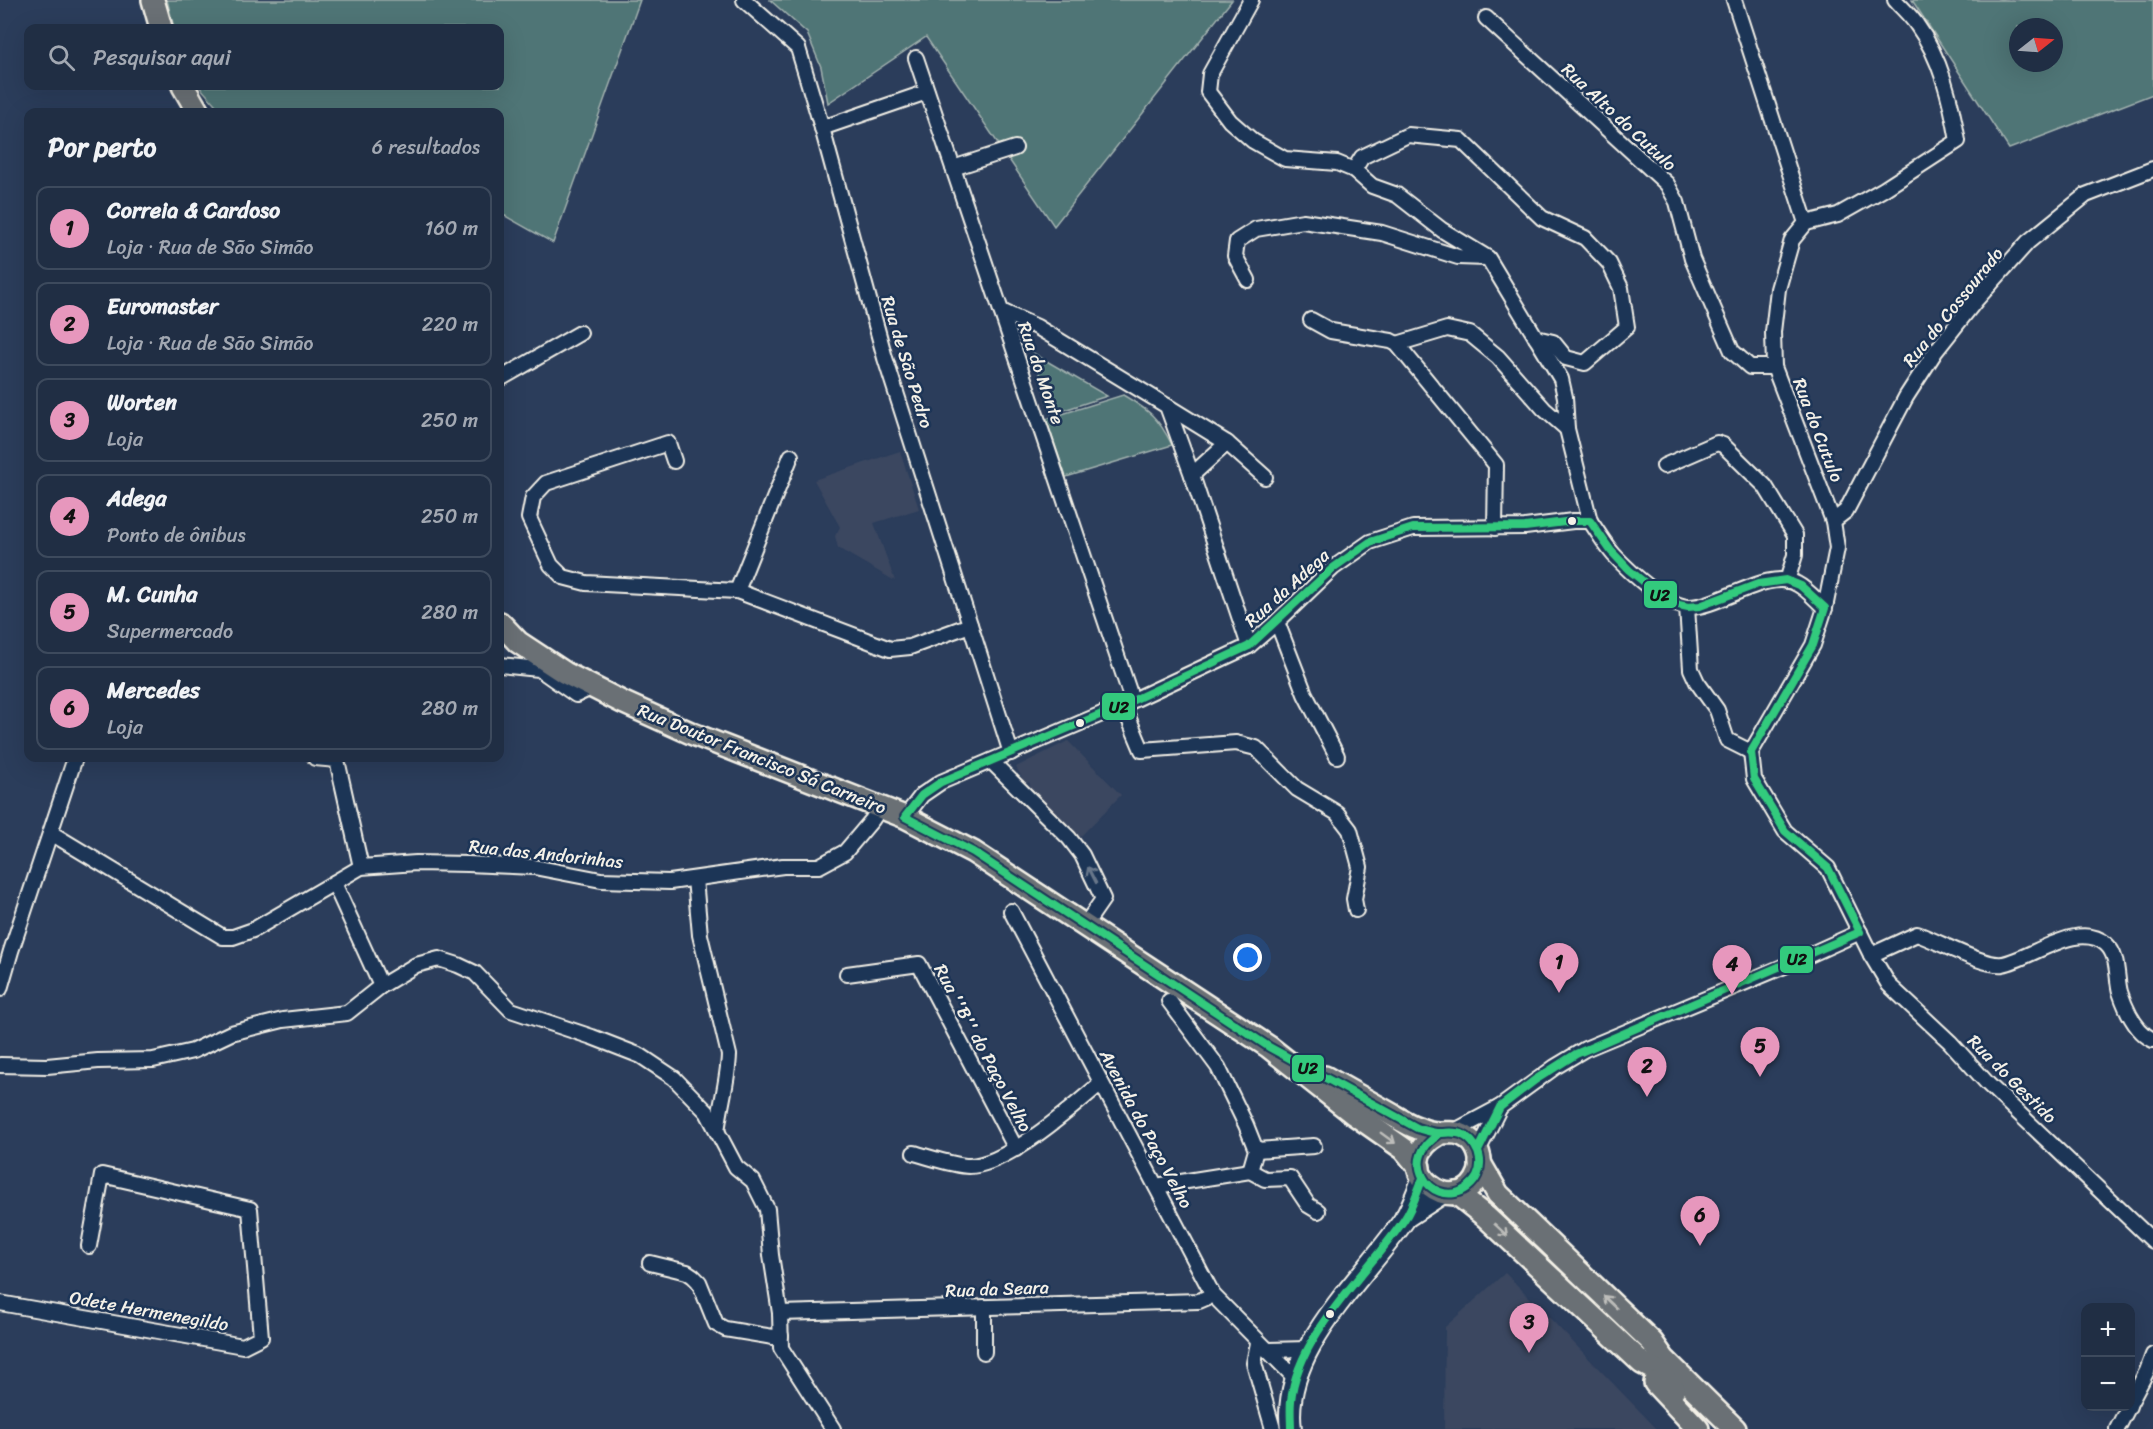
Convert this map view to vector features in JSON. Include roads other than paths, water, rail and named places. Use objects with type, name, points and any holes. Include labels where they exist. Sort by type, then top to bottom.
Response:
[{"type":"main road","points":[[153,0],[160,24]]},
{"type":"main road","points":[[185,90],[196,108]]},
{"type":"main road","name":"Rua Doutor Francisco Sá Carneiro","points":[[504,627],[518,642],[565,673],[593,687],[693,734],[905,817],[973,852],[1269,1047],[1354,1114],[1404,1149],[1421,1172]]},
{"type":"main road","name":"Rua Doutor Francisco Sá Carneiro","points":[[1269,1047],[1417,1128],[1446,1133]]},
{"type":"main road","points":[[1715,1429],[1654,1370],[1642,1363],[1486,1217],[1449,1193],[1428,1185],[1421,1172],[1419,1156],[1423,1146],[1430,1139],[1446,1133],[1468,1138],[1498,1194],[1652,1342],[1664,1359],[1735,1429]]},
{"type":"main road","points":[[1405,1218],[1449,1193],[1466,1189],[1474,1183],[1479,1173],[1479,1157]]},
{"type":"main road","points":[[1291,1429],[1289,1419],[1295,1378],[1307,1349],[1354,1283],[1405,1218],[1421,1172]]},
{"type":"main road","points":[[1652,1342],[1670,1353],[1752,1429]]},
{"type":"main road","points":[[1642,1363],[1647,1375],[1698,1429]]},
{"type":"street","name":"Rua de São Pedro","points":[[744,0],[798,48],[885,358],[1011,753]]},
{"type":"street","points":[[1251,0],[1210,74],[1209,92],[1230,121],[1253,141],[1285,159],[1337,163],[1354,170],[1372,186],[1397,195],[1442,230],[1488,258],[1561,379],[1567,429],[1590,521],[1613,554],[1639,579],[1674,604],[1687,607],[1702,605],[1776,579],[1796,583],[1825,608]]},
{"type":"street","points":[[1734,0],[1806,223],[1838,215],[1884,189],[1958,141],[1952,108],[1931,48],[1917,25],[1895,0]]},
{"type":"street","name":"Rua Alto do Cutulo","points":[[1486,18],[1667,184],[1677,202],[1692,259],[1732,351],[1750,367],[1774,367]]},
{"type":"street","name":"Rua do Monte","points":[[916,58],[1001,310],[1142,750],[1236,743],[1256,748],[1297,789],[1337,813],[1350,830],[1360,867],[1354,899],[1356,910]]},
{"type":"street","points":[[822,128],[927,92]]},
{"type":"street","points":[[1354,170],[1362,157],[1408,135],[1461,140],[1542,218],[1585,238],[1609,263],[1621,288],[1627,327],[1585,363],[1566,358],[1553,342],[1536,338]]},
{"type":"street","points":[[953,168],[1015,148]]},
{"type":"street","name":"Rua do Cossourado","points":[[1833,521],[1846,511],[1906,397],[1935,352],[1977,299],[2028,242],[2086,195],[2153,169]]},
{"type":"street","points":[[1248,280],[1235,256],[1237,241],[1256,229],[1303,221],[1382,233],[1458,257],[1488,258]]},
{"type":"street","name":"Rua do Cutulo","points":[[1751,752],[1813,645],[1825,608],[1837,548],[1833,521],[1774,367],[1773,332],[1778,289],[1792,240],[1806,223]]},
{"type":"street","points":[[1001,310],[1036,327],[1227,442],[1265,477]]},
{"type":"street","points":[[1311,320],[1331,331],[1397,344],[1496,465],[1495,528]]},
{"type":"street","points":[[1397,344],[1447,328],[1470,334],[1498,357],[1544,409],[1567,429]]},
{"type":"street","points":[[504,377],[580,333]]},
{"type":"street","points":[[1167,406],[1249,646]]},
{"type":"street","points":[[1192,475],[1227,442]]},
{"type":"street","points":[[674,461],[668,443],[546,483],[533,497],[529,518],[551,565],[563,577],[586,583],[737,591],[890,649],[910,647],[970,625]]},
{"type":"street","points":[[1664,466],[1717,443],[1723,445],[1765,486],[1795,535],[1795,555],[1787,581]]},
{"type":"street","points":[[737,591],[791,456]]},
{"type":"street","name":"Rua da Adega","points":[[905,817],[922,795],[941,782],[1127,702],[1249,646],[1333,568],[1370,542],[1413,528],[1526,527],[1573,520],[1590,521]]},
{"type":"street","points":[[1446,1133],[1500,1107],[1542,1076],[1585,1049],[1860,932],[1828,868],[1785,831],[1754,779],[1751,752],[1727,740],[1717,710],[1697,682],[1691,669],[1687,607]]},
{"type":"street","points":[[1277,622],[1305,694],[1337,756]]},
{"type":"street","points":[[504,665],[538,669],[576,695],[593,687]]},
{"type":"street","points":[[991,761],[1069,838],[1082,855],[1103,899],[1085,925]]},
{"type":"street","points":[[0,989],[74,762]]},
{"type":"street","points":[[337,762],[361,867]]},
{"type":"street","name":"Rua das Andorinhas","points":[[51,833],[223,937],[233,937],[254,930],[361,867],[416,863],[534,867],[602,880],[670,882],[783,866],[819,866],[844,852],[880,808]]},
{"type":"street","points":[[694,879],[700,935],[729,1055],[717,1132]]},
{"type":"street","points":[[334,883],[381,986]]},
{"type":"street","name":"Avenida do Paço Velho","points":[[1011,911],[1213,1296],[1295,1378]]},
{"type":"street","name":"Rua do Gestido","points":[[1860,932],[1889,985],[1950,1042],[1988,1084],[2153,1241]]},
{"type":"street","points":[[1871,955],[1917,934],[1976,959],[2002,964],[2078,935],[2093,937],[2107,945],[2115,959],[2120,992],[2137,1028],[2153,1040]]},
{"type":"street","points":[[0,1065],[46,1066],[98,1061],[153,1060],[193,1051],[231,1033],[283,1020],[348,1013],[381,986],[416,965],[440,959],[458,965],[475,973],[511,1010],[641,1056],[674,1078],[706,1112],[736,1167],[753,1181],[767,1209],[780,1312],[781,1348],[833,1429]]},
{"type":"street","name":"Rua ''B'' do Paço Velho","points":[[847,974],[919,964],[1016,1149]]},
{"type":"street","points":[[1169,1001],[1218,1067],[1256,1150],[1250,1171]]},
{"type":"street","points":[[914,1154],[969,1166],[1000,1158],[1016,1149],[1101,1083]]},
{"type":"street","points":[[1479,1157],[1500,1107]]},
{"type":"street","points":[[1256,1150],[1314,1146]]},
{"type":"street","points":[[1156,1186],[1250,1171],[1265,1179],[1290,1179],[1308,1205],[1318,1211]]},
{"type":"street","name":"Odete Hermenegildo","points":[[0,1303],[243,1346],[261,1337],[250,1209],[102,1175],[89,1246]]},
{"type":"street","points":[[650,1263],[687,1272],[693,1276],[699,1282],[716,1324],[725,1329],[773,1337],[781,1336]]},
{"type":"street","name":"Rua da Seara","points":[[780,1312],[1199,1301],[1213,1296]]},
{"type":"street","points":[[984,1307],[984,1352]]},
{"type":"street","points":[[1273,1429],[1254,1363],[1264,1346],[1307,1349]]},
{"type":"street","points":[[2135,1394],[2153,1355]]},
{"type":"street","points":[[2117,1429],[2126,1411]]},
{"type":"place","name":"Correia & Cardoso","points":[[1559,993]]},
{"type":"place","name":"Adega","points":[[1732,995]]},
{"type":"place","name":"M. Cunha","points":[[1760,1077]]},
{"type":"place","name":"Euromaster","points":[[1647,1097]]},
{"type":"place","name":"Mercedes","points":[[1700,1246]]},
{"type":"place","name":"Worten","points":[[1529,1353]]}]
